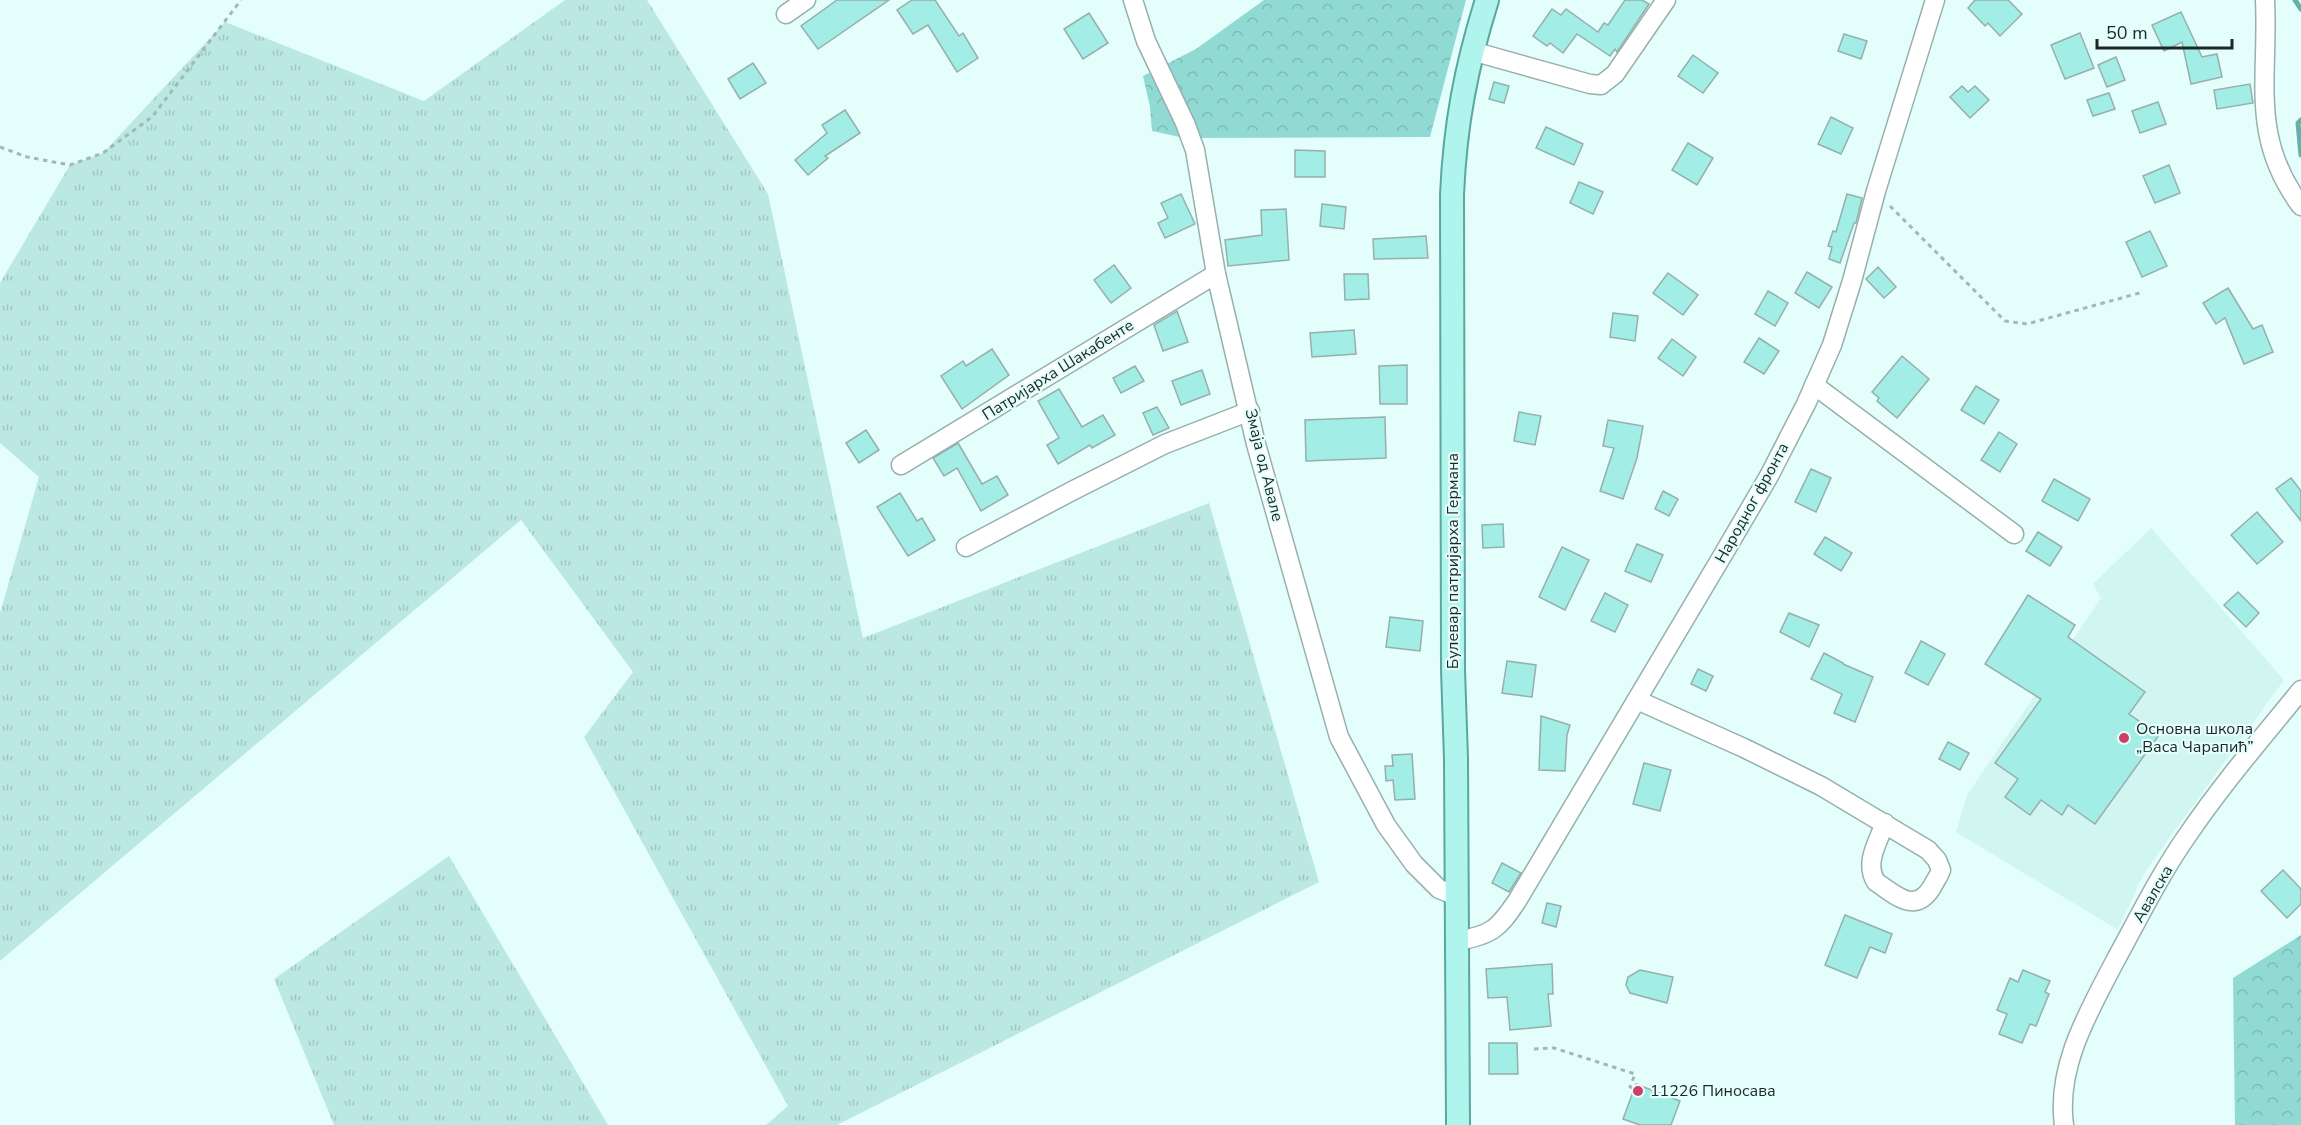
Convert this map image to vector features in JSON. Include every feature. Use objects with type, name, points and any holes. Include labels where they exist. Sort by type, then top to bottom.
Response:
[{"type":"main road","name":"Булевар патријарха Германа","points":[[1458,1125],[1453,670],[1452,195],[1460,102],[1487,0]]},
{"type":"street","points":[[786,14],[806,0]]},
{"type":"street","name":"Змаја од Авале","points":[[1133,0],[1146,41],[1185,123],[1195,150],[1216,274],[1256,444],[1339,737],[1386,825],[1414,864],[1439,889],[1457,896]]},
{"type":"street","points":[[1472,51],[1590,84],[1601,85],[1615,74],[1666,0]]},
{"type":"street","name":"Народног фронта","points":[[1457,941],[1477,938],[1498,928],[1503,922],[1769,476],[1832,345],[1876,191],[1935,0]]},
{"type":"street","points":[[2265,0],[2264,114],[2278,169],[2301,206]]},
{"type":"street","name":"Патријарха Шакабенте","points":[[901,465],[1216,274]]},
{"type":"street","points":[[1814,385],[2014,534]]},
{"type":"street","points":[[966,547],[1072,490],[1165,444],[1250,411]]},
{"type":"street","name":"Авалска","points":[[2064,1125],[2063,1091],[2070,1059],[2083,1023],[2158,882],[2189,833],[2224,785],[2301,690]]},
{"type":"street","points":[[1636,700],[1794,772],[1885,823]]},
{"type":"path","points":[[0,147],[27,157],[70,165],[103,153],[152,117],[241,0]]},
{"type":"path","points":[[1876,191],[2005,321],[2027,324],[2143,292]]},
{"type":"path","points":[[1534,1049],[1554,1048],[1635,1074],[1630,1087],[1634,1089]]},
{"type":"shaded area","name":"Основна школа „Васа Чарапић”","points":[[2151,528],[2284,680],[2144,873],[2118,930],[1956,832],[1967,795],[2101,598],[2093,584]]},
{"type":"green space","points":[[565,0],[647,0],[768,194],[863,638],[1209,503],[1319,882],[837,1125],[766,1125],[788,1106],[584,737],[633,672],[521,520],[0,961],[0,613],[39,477],[0,443],[0,283],[70,165],[103,153],[225,22],[424,101]]},
{"type":"green space","points":[[1264,0],[1466,0],[1430,137],[1184,138],[1152,131],[1150,107],[1143,76],[1196,49]]},
{"type":"green space","points":[[449,856],[608,1125],[334,1125],[274,979]]},
{"type":"green space","points":[[2301,935],[2301,1125],[2235,1125],[2233,978]]},
{"type":"building","points":[[837,0],[889,0],[818,49],[801,26]]},
{"type":"building","points":[[912,0],[935,0],[959,36],[963,33],[978,58],[957,72],[928,25],[913,34],[897,10]]},
{"type":"building","points":[[1625,0],[1642,0],[1649,4],[1617,52],[1615,49],[1610,56],[1577,34],[1563,53],[1550,43],[1547,46],[1533,36],[1552,9],[1561,15],[1566,9],[1598,32],[1604,23],[1608,25]]},
{"type":"building","points":[[1975,0],[2008,0],[2022,14],[2000,36],[1988,23],[1985,26],[1968,8]]},
{"type":"building","points":[[2181,12],[2202,57],[2217,54],[2222,77],[2191,84],[2182,42],[2164,51],[2152,25]]},
{"type":"building","points":[[1089,13],[1108,43],[1083,59],[1064,29]]},
{"type":"building","points":[[2080,33],[2094,68],[2065,79],[2051,45]]},
{"type":"building","points":[[1844,34],[1867,41],[1861,59],[1838,51]]},
{"type":"building","points":[[1693,55],[1718,73],[1703,93],[1678,76]]},
{"type":"building","points":[[2116,57],[2125,80],[2107,87],[2098,65]]},
{"type":"building","points":[[753,63],[766,83],[740,99],[728,79]]},
{"type":"building","points":[[1494,82],[1509,86],[1504,103],[1489,99]]},
{"type":"building","points":[[2250,84],[2253,103],[2217,109],[2214,90]]},
{"type":"building","points":[[1962,86],[1968,92],[1975,86],[1989,100],[1970,118],[1950,97]]},
{"type":"building","points":[[2109,93],[2115,109],[2093,116],[2087,100]]},
{"type":"building","points":[[2158,102],[2166,124],[2140,133],[2132,111]]},
{"type":"building","points":[[845,110],[860,133],[825,156],[828,158],[808,175],[795,160],[827,133],[822,125]]},
{"type":"building","points":[[1831,117],[1853,128],[1841,154],[1818,144]]},
{"type":"building","points":[[1546,127],[1583,144],[1574,165],[1536,148]]},
{"type":"building","points":[[1688,143],[1713,158],[1697,185],[1672,170]]},
{"type":"building","points":[[1295,150],[1325,151],[1325,177],[1295,177]]},
{"type":"building","points":[[2169,165],[2180,193],[2155,203],[2143,176]]},
{"type":"building","points":[[1579,182],[1603,192],[1593,214],[1570,203]]},
{"type":"building","points":[[1181,194],[1195,224],[1165,238],[1158,223],[1168,218],[1161,203]]},
{"type":"building","points":[[1847,194],[1862,198],[1856,223],[1854,223],[1840,263],[1829,259],[1832,247],[1828,246],[1833,231],[1836,232]]},
{"type":"building","points":[[1322,204],[1346,207],[1344,229],[1320,226]]},
{"type":"building","points":[[1286,209],[1289,260],[1228,266],[1225,240],[1262,235],[1261,210]]},
{"type":"building","points":[[2150,231],[2167,266],[2142,277],[2126,242]]},
{"type":"building","points":[[1426,236],[1428,258],[1374,259],[1373,239]]},
{"type":"building","points":[[1114,265],[1131,288],[1111,303],[1094,280]]},
{"type":"building","points":[[1878,267],[1896,287],[1884,298],[1866,279]]},
{"type":"building","points":[[1807,272],[1832,287],[1819,308],[1795,293]]},
{"type":"building","points":[[1668,273],[1698,295],[1683,315],[1653,293]]},
{"type":"building","points":[[1344,274],[1368,274],[1369,299],[1345,300]]},
{"type":"building","points":[[2228,288],[2253,329],[2262,325],[2273,352],[2244,364],[2225,318],[2216,324],[2203,303]]},
{"type":"building","points":[[1768,291],[1788,303],[1775,326],[1755,314]]},
{"type":"building","points":[[1177,311],[1188,342],[1163,351],[1154,325]]},
{"type":"building","points":[[1613,313],[1638,316],[1635,341],[1610,337]]},
{"type":"building","points":[[1354,330],[1356,354],[1312,357],[1310,333]]},
{"type":"building","points":[[1759,338],[1779,351],[1764,374],[1744,362]]},
{"type":"building","points":[[1672,339],[1696,357],[1683,376],[1658,358]]},
{"type":"building","points":[[992,349],[1009,375],[962,409],[941,376],[963,361],[966,366]]},
{"type":"building","points":[[1902,356],[1929,379],[1897,418],[1877,401],[1879,398],[1872,392]]},
{"type":"building","points":[[1407,365],[1407,404],[1380,404],[1379,366]]},
{"type":"building","points":[[1135,366],[1144,381],[1121,393],[1113,378]]},
{"type":"building","points":[[1202,370],[1210,394],[1181,405],[1172,381]]},
{"type":"building","points":[[1976,386],[1999,400],[1984,424],[1961,410]]},
{"type":"building","points":[[1059,389],[1082,427],[1103,415],[1115,435],[1092,448],[1090,445],[1058,464],[1047,445],[1059,438],[1038,401]]},
{"type":"building","points":[[1157,407],[1169,428],[1153,435],[1143,413]]},
{"type":"building","points":[[1519,412],[1541,416],[1535,445],[1514,441]]},
{"type":"building","points":[[1385,417],[1386,458],[1306,461],[1305,420]]},
{"type":"building","points":[[1608,420],[1643,426],[1637,458],[1623,499],[1600,491],[1614,448],[1603,446]]},
{"type":"building","points":[[866,430],[879,450],[859,463],[846,443]]},
{"type":"building","points":[[1999,432],[2017,444],[2000,472],[1981,460]]},
{"type":"building","points":[[958,443],[982,484],[997,476],[1008,495],[981,511],[957,468],[944,476],[933,458]]},
{"type":"building","points":[[1811,469],[1831,478],[1816,512],[1795,502]]},
{"type":"building","points":[[2291,478],[2301,491],[2301,521],[2276,489]]},
{"type":"building","points":[[2054,479],[2090,499],[2078,521],[2042,501]]},
{"type":"building","points":[[1663,491],[1678,499],[1669,516],[1655,509]]},
{"type":"building","points":[[900,493],[917,521],[922,518],[935,540],[908,556],[877,507]]},
{"type":"building","points":[[2257,512],[2283,542],[2257,564],[2231,535]]},
{"type":"building","points":[[1503,524],[1504,547],[1483,548],[1482,525]]},
{"type":"building","points":[[2038,532],[2062,547],[2050,566],[2026,551]]},
{"type":"building","points":[[1825,537],[1852,553],[1841,571],[1814,554]]},
{"type":"building","points":[[1637,544],[1663,555],[1651,582],[1625,571]]},
{"type":"building","points":[[1562,547],[1589,560],[1565,610],[1539,597]]},
{"type":"building","points":[[2238,592],[2259,613],[2246,627],[2224,605]]},
{"type":"building","points":[[1605,593],[1628,605],[1615,632],[1591,621]]},
{"type":"building","points":[[2028,595],[2075,625],[2068,637],[2145,692],[2129,714],[2159,735],[2095,824],[2068,805],[2062,815],[2041,800],[2030,815],[2005,797],[2018,779],[1995,763],[2041,699],[1985,664]]},
{"type":"building","points":[[1789,613],[1819,625],[1809,647],[1780,632]]},
{"type":"building","points":[[1390,617],[1423,621],[1420,651],[1386,647]]},
{"type":"building","points":[[1921,641],[1945,654],[1928,685],[1905,673]]},
{"type":"building","points":[[1824,653],[1873,677],[1855,722],[1834,713],[1842,694],[1811,679]]},
{"type":"building","points":[[1507,661],[1536,665],[1532,697],[1502,693]]},
{"type":"building","points":[[1698,669],[1713,676],[1706,691],[1691,684]]},
{"type":"building","points":[[1541,716],[1570,725],[1567,735],[1565,771],[1539,770]]},
{"type":"building","points":[[1948,742],[1969,753],[1960,770],[1939,759]]},
{"type":"building","points":[[1412,754],[1415,799],[1395,800],[1393,780],[1386,781],[1385,766],[1393,766],[1392,755]]},
{"type":"building","points":[[1644,763],[1671,770],[1660,811],[1633,804]]},
{"type":"building","points":[[1502,863],[1521,873],[1509,892],[1492,883]]},
{"type":"building","points":[[2283,870],[2301,889],[2301,904],[2287,918],[2261,891]]},
{"type":"building","points":[[1547,903],[1561,906],[1556,927],[1542,923]]},
{"type":"building","points":[[1845,915],[1892,934],[1885,953],[1870,947],[1857,978],[1825,965]]},
{"type":"building","points":[[1552,964],[1553,994],[1548,994],[1551,1026],[1510,1030],[1507,997],[1488,998],[1486,969]]},
{"type":"building","points":[[1640,970],[1673,977],[1667,1003],[1630,993],[1626,985],[1628,977]]},
{"type":"building","points":[[2023,970],[2050,981],[2045,992],[2049,994],[2036,1026],[2030,1024],[2022,1043],[1999,1034],[2007,1014],[1997,1010],[2010,978],[2018,982]]},
{"type":"building","points":[[1489,1043],[1517,1043],[1518,1074],[1489,1074]]},
{"type":"building","points":[[1636,1084],[1680,1101],[1671,1125],[1640,1125],[1623,1119]]},
{"type":"waterway","points":[[2295,0],[2301,9]]},
{"type":"waterway","points":[[2301,120],[2298,123],[2301,155]]},
{"type":"place","name":"Основна школа „Васа Чарапић”","points":[[2124,738]]},
{"type":"place","name":"11226 Пиносава","points":[[1638,1091]]}]
